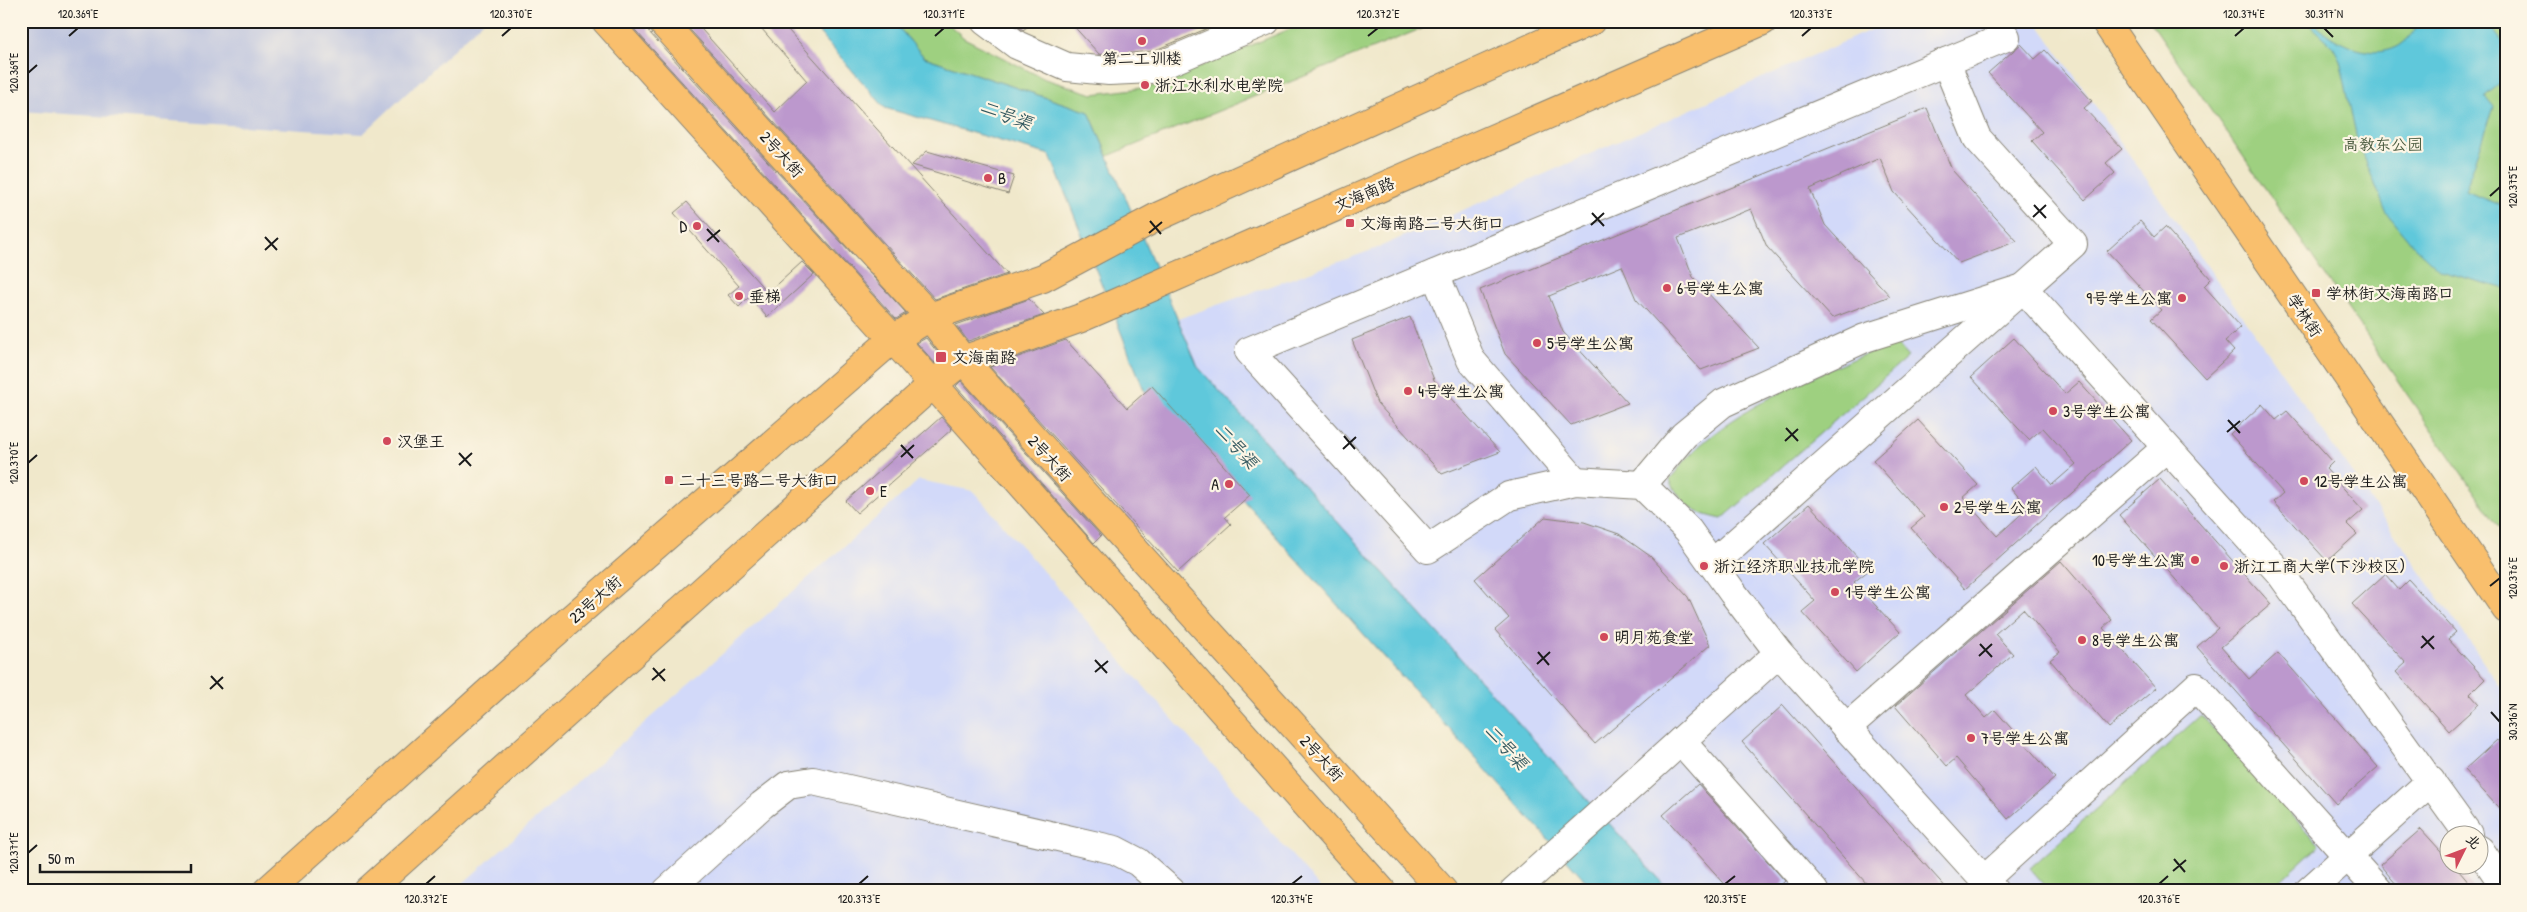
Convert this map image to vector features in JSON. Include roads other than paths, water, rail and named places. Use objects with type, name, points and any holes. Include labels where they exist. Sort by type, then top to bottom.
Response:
[{"type":"main road","points":[[606,21],[893,339],[1382,891]]},
{"type":"main road","name":"2号大街","points":[[662,21],[930,318],[963,360],[1443,891]]},
{"type":"main road","points":[[930,318],[1043,278],[1157,217],[1591,21]]},
{"type":"main road","name":"文海南路","points":[[963,360],[1081,318],[1763,21]]},
{"type":"main road","name":"学林街","points":[[2105,21],[2506,609]]},
{"type":"main road","name":"23号大街","points":[[268,891],[541,646],[893,339],[930,318]]},
{"type":"main road","points":[[368,891],[932,385],[963,360]]},
{"type":"street","points":[[984,21],[1017,45],[1067,67],[1109,71],[1152,69],[1266,21]]},
{"type":"street","points":[[2006,37],[1250,351],[1428,549],[1509,496],[1575,482],[1642,485],[1688,530],[1780,653],[1989,886],[2196,688],[2379,891]]},
{"type":"street","points":[[1712,564],[2072,244],[1977,138],[1946,62]]},
{"type":"street","points":[[1436,274],[1471,360],[1575,482]]},
{"type":"street","points":[[2023,288],[2280,573],[2461,824]]},
{"type":"street","points":[[1642,485],[1684,435],[1723,403],[1865,338],[2023,288]]},
{"type":"street","points":[[1846,728],[2166,448]]},
{"type":"street","points":[[1514,891],[1780,653]]},
{"type":"street","points":[[1681,741],[1814,891]]},
{"type":"street","points":[[667,891],[762,805],[788,785],[813,781],[1115,850],[1138,862],[1171,891]]},
{"type":"street","points":[[2309,891],[2431,781]]},
{"type":"street","points":[[2490,865],[2506,888]]},
{"type":"water","name":"二号渠","points":[[809,21],[893,21],[924,57],[1089,112],[1198,367],[1670,891],[1595,891],[1144,390],[1050,155],[885,108]]},
{"type":"water","points":[[2306,21],[2312,21],[2320,29],[2340,42],[2352,47],[2375,52],[2386,51],[2401,45],[2421,21],[2475,21],[2482,30],[2489,25],[2506,46],[2506,79],[2485,96],[2494,107],[2465,191],[2506,207],[2506,289],[2441,271],[2412,244],[2386,212],[2357,139],[2340,60],[2332,45]]},
{"type":"place","name":"第二工训楼","points":[[1142,41]]},
{"type":"place","name":"浙江水利水电学院","points":[[1145,85]]},
{"type":"place","name":"B","points":[[988,178]]},
{"type":"place","name":"文海南路二号大街口","points":[[1350,223]]},
{"type":"place","name":"D","points":[[697,226]]},
{"type":"place","name":"6号学生公寓","points":[[1667,288]]},
{"type":"place","name":"学林街文海南路口","points":[[2316,293]]},
{"type":"place","name":"垂梯","points":[[739,296]]},
{"type":"place","name":"9号学生公寓","points":[[2182,298]]},
{"type":"place","name":"5号学生公寓","points":[[1537,343]]},
{"type":"place","name":"文海南路","points":[[941,357]]},
{"type":"place","name":"4号学生公寓","points":[[1408,391]]},
{"type":"place","name":"3号学生公寓","points":[[2053,411]]},
{"type":"place","name":"汉堡王","points":[[387,441]]},
{"type":"place","name":"二十三号路二号大街口","points":[[669,480]]},
{"type":"place","name":"12号学生公寓","points":[[2304,481]]},
{"type":"place","name":"A","points":[[1229,484]]},
{"type":"place","name":"E","points":[[870,491]]},
{"type":"place","name":"2号学生公寓","points":[[1944,507]]},
{"type":"place","name":"10号学生公寓","points":[[2195,560]]},
{"type":"place","name":"浙江经济职业技术学院","points":[[1704,566]]},
{"type":"place","name":"浙江工商大学(下沙校区)","points":[[2224,566]]},
{"type":"place","name":"1号学生公寓","points":[[1835,592]]},
{"type":"place","name":"明月苑食堂","points":[[1604,637]]},
{"type":"place","name":"8号学生公寓","points":[[2082,640]]},
{"type":"place","name":"7号学生公寓","points":[[1971,738]]},
{"type":"park label","name":"高教东公园","points":[[2383,144]]}]
